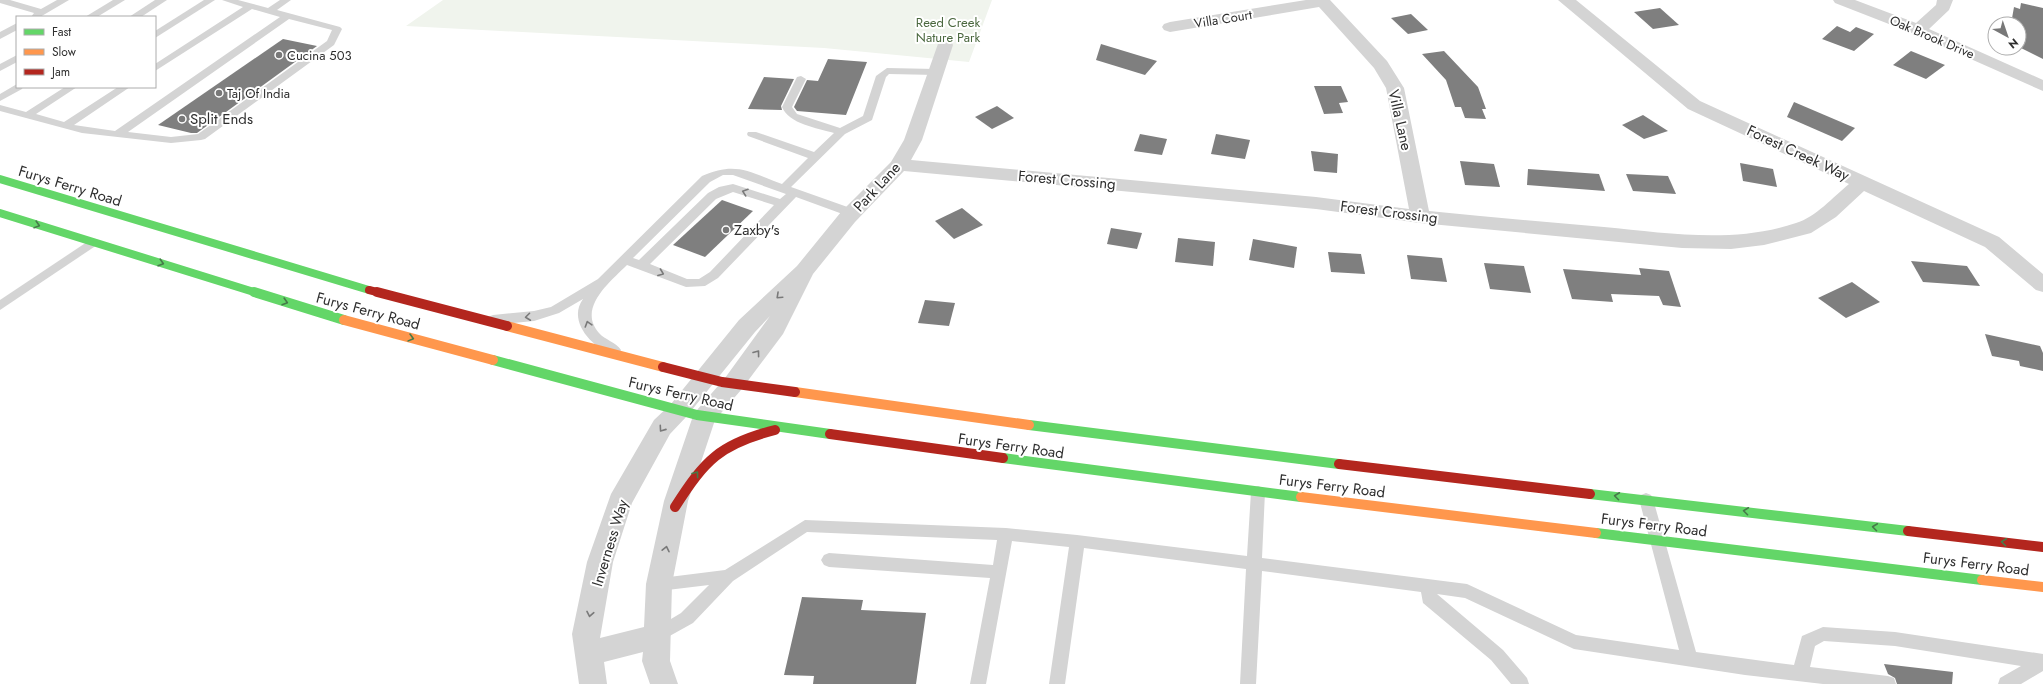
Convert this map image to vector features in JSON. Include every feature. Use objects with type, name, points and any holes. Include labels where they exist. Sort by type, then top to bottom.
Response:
[{"type":"main road","name":"Furys Ferry Road","points":[[0,179],[360,288],[626,358],[733,384],[1170,444],[2043,546]]},
{"type":"main road","name":"Furys Ferry Road","points":[[0,213],[323,314],[705,416],[1161,480],[2043,586]]},
{"type":"main road","points":[[116,226],[127,217]]},
{"type":"main road","points":[[93,242],[105,234]]},
{"type":"main road","points":[[675,507],[696,472],[723,447],[758,433],[787,428]]},
{"type":"street","name":"Forest Creek Way","points":[[1566,0],[1694,105],[1992,242],[2043,285]]},
{"type":"street","name":"Oak Brook Drive","points":[[1841,0],[1918,30],[2043,86]]},
{"type":"street","points":[[1918,30],[1944,7],[1945,0]]},
{"type":"street","name":"Villa Court","points":[[1170,27],[1322,1]]},
{"type":"street","name":"Villa Lane","points":[[1322,1],[1381,65],[1395,88],[1420,216]]},
{"type":"street","name":"Park Lane","points":[[705,378],[747,326],[804,272],[852,212],[899,165],[913,140],[945,45]]},
{"type":"street","name":"Forest Crossing","points":[[899,165],[1308,203],[1420,216],[1682,241],[1731,242],[1764,238],[1804,228],[1829,212],[1862,182]]},
{"type":"street","name":"Park Lane","points":[[733,384],[775,328],[804,272]]},
{"type":"street","name":"Inverness Way","points":[[593,684],[586,634],[600,562],[620,501],[662,427],[679,410],[705,378]]},
{"type":"street","points":[[664,684],[656,661],[659,584],[675,507],[705,416],[733,384]]},
{"type":"street","points":[[589,653],[657,636]]},
{"type":"lane","points":[[0,0],[42,12]]},
{"type":"lane","points":[[35,16],[64,0]]},
{"type":"lane","points":[[92,16],[120,0]]},
{"type":"lane","points":[[136,16],[162,0]]},
{"type":"lane","points":[[156,34],[210,0]]},
{"type":"lane","points":[[0,108],[82,130],[171,140],[201,137],[331,43],[337,29],[228,0]]},
{"type":"lane","points":[[269,11],[286,0]]},
{"type":"lane","points":[[156,67],[251,6]]},
{"type":"lane","points":[[119,133],[288,16]]},
{"type":"lane","points":[[0,36],[16,27]]},
{"type":"lane","points":[[0,68],[16,59]]},
{"type":"lane","points":[[624,259],[686,283],[701,283],[714,275],[782,204],[789,190],[816,157],[840,132],[868,118],[880,76],[887,71],[936,72]]},
{"type":"lane","points":[[801,79],[787,107],[788,112],[793,116],[840,132]]},
{"type":"lane","points":[[0,98],[16,88]]},
{"type":"lane","points":[[28,115],[70,88]]},
{"type":"lane","points":[[66,125],[124,88]]},
{"type":"lane","points":[[752,134],[816,157]]},
{"type":"lane","points":[[626,358],[595,338],[586,325],[586,306],[602,282],[706,179],[721,172],[734,171],[852,212]]},
{"type":"lane","points":[[640,266],[712,196],[723,190],[733,188],[782,204]]},
{"type":"lane","points":[[0,306],[93,242]]},
{"type":"lane","points":[[487,321],[534,316],[555,310],[602,282]]},
{"type":"lane","points":[[1248,684],[1258,492]]},
{"type":"lane","points":[[1646,499],[1690,659]]},
{"type":"lane","points":[[657,636],[687,618],[728,576],[804,526],[1006,534],[1077,541],[1467,591],[1574,642],[1690,659],[1888,684]]},
{"type":"lane","points":[[978,684],[1006,534]]},
{"type":"lane","points":[[1057,684],[1077,541]]},
{"type":"lane","points":[[829,560],[999,572]]},
{"type":"lane","points":[[659,584],[728,576]]},
{"type":"lane","points":[[1428,586],[1429,598],[1497,655],[1521,684]]},
{"type":"lane","points":[[1800,672],[1808,641],[1823,634],[1895,639],[2043,662]]},
{"type":"lane","points":[[2006,684],[2043,662]]},
{"type":"green space","name":"Reed Creek Nature Park","points":[[443,0],[992,0],[969,62],[824,48],[406,26]]},
{"type":"building","points":[[2021,3],[2043,8],[2043,59],[2027,51],[2027,16],[2012,16],[2014,7],[2020,9]]},
{"type":"building","points":[[1660,8],[1679,25],[1653,29],[1634,12]]},
{"type":"building","points":[[1411,14],[1428,30],[1408,34],[1391,18]]},
{"type":"building","points":[[1837,26],[1850,32],[1856,27],[1874,34],[1854,51],[1822,39]]},
{"type":"building","points":[[283,39],[317,46],[197,133],[191,133],[158,125]]},
{"type":"building","points":[[1101,44],[1157,61],[1145,75],[1096,60]]},
{"type":"building","points":[[1444,51],[1478,87],[1486,109],[1482,109],[1486,119],[1465,118],[1461,107],[1455,107],[1446,80],[1422,54]]},
{"type":"building","points":[[1911,51],[1945,65],[1926,79],[1893,65]]},
{"type":"building","points":[[828,59],[867,62],[846,115],[797,111],[794,107],[807,80],[818,81]]},
{"type":"building","points":[[764,77],[794,79],[781,106],[782,110],[748,109]]},
{"type":"building","points":[[1314,86],[1341,86],[1348,102],[1339,103],[1343,113],[1324,114]]},
{"type":"building","points":[[1794,102],[1855,128],[1842,141],[1787,117]]},
{"type":"building","points":[[997,106],[1014,118],[992,129],[975,117]]},
{"type":"building","points":[[1643,115],[1668,131],[1644,139],[1622,125]]},
{"type":"building","points":[[1140,134],[1167,139],[1162,155],[1134,151]]},
{"type":"building","points":[[1216,134],[1250,140],[1245,159],[1211,154]]},
{"type":"building","points":[[1311,151],[1338,154],[1337,173],[1314,171]]},
{"type":"building","points":[[1460,161],[1494,164],[1500,187],[1465,185]]},
{"type":"building","points":[[1740,163],[1773,169],[1777,187],[1743,181]]},
{"type":"building","points":[[1528,169],[1599,174],[1605,191],[1527,185]]},
{"type":"building","points":[[1626,174],[1668,176],[1676,194],[1633,191]]},
{"type":"building","points":[[722,200],[753,211],[705,257],[673,245]]},
{"type":"building","points":[[962,208],[983,225],[954,239],[935,221]]},
{"type":"building","points":[[1111,228],[1142,233],[1137,249],[1107,244]]},
{"type":"building","points":[[1178,238],[1215,242],[1213,266],[1175,262]]},
{"type":"building","points":[[1253,239],[1297,247],[1294,268],[1249,260]]},
{"type":"building","points":[[1328,252],[1361,254],[1365,274],[1331,272]]},
{"type":"building","points":[[1407,255],[1442,258],[1447,282],[1411,279]]},
{"type":"building","points":[[1911,261],[1967,266],[1980,286],[1923,282]]},
{"type":"building","points":[[1484,263],[1524,266],[1531,293],[1490,289]]},
{"type":"building","points":[[1639,268],[1669,271],[1681,307],[1663,305],[1659,296],[1611,294],[1613,302],[1572,299],[1563,269],[1641,275]]},
{"type":"building","points":[[1852,282],[1880,302],[1846,318],[1818,298]]},
{"type":"building","points":[[925,300],[955,303],[949,326],[918,323]]},
{"type":"building","points":[[1985,334],[2040,346],[2043,353],[2043,371],[2020,366],[2019,361],[1992,356]]},
{"type":"building","points":[[802,597],[863,600],[861,610],[926,613],[916,684],[813,684],[814,676],[784,675]]},
{"type":"building","points":[[1884,664],[1953,672],[1952,684],[1897,684],[1895,678],[1888,674]]},
{"type":"traffic: fast","points":[[0,179],[369,290]]},
{"type":"traffic: fast","points":[[0,213],[344,320]]},
{"type":"traffic: fast","points":[[493,360],[697,415],[830,434]]},
{"type":"traffic: fast","points":[[1029,425],[1170,444],[1339,464]]},
{"type":"traffic: fast","points":[[1003,458],[1301,497]]},
{"type":"traffic: fast","points":[[1590,494],[1908,531]]},
{"type":"traffic: fast","points":[[1596,533],[1982,580]]},
{"type":"traffic: slow","points":[[344,320],[493,360]]},
{"type":"traffic: slow","points":[[507,326],[663,367]]},
{"type":"traffic: slow","points":[[795,392],[1029,425]]},
{"type":"traffic: slow","points":[[1301,497],[1596,533]]},
{"type":"traffic: slow","points":[[1982,580],[2043,587]]},
{"type":"traffic: jam","points":[[369,290],[507,326]]},
{"type":"traffic: jam","points":[[663,367],[722,382],[795,392]]},
{"type":"traffic: jam","points":[[675,507],[695,477],[714,455],[739,440],[775,430]]},
{"type":"traffic: jam","points":[[830,434],[1003,458]]},
{"type":"traffic: jam","points":[[1339,464],[1590,494]]},
{"type":"traffic: jam","points":[[1908,531],[2043,547]]},
{"type":"place","name":"Cucina 503","points":[[279,55]]},
{"type":"place","name":"Taj Of India","points":[[219,93]]},
{"type":"place","name":"Split Ends","points":[[182,119]]},
{"type":"place","name":"Zaxby's","points":[[726,230]]}]
